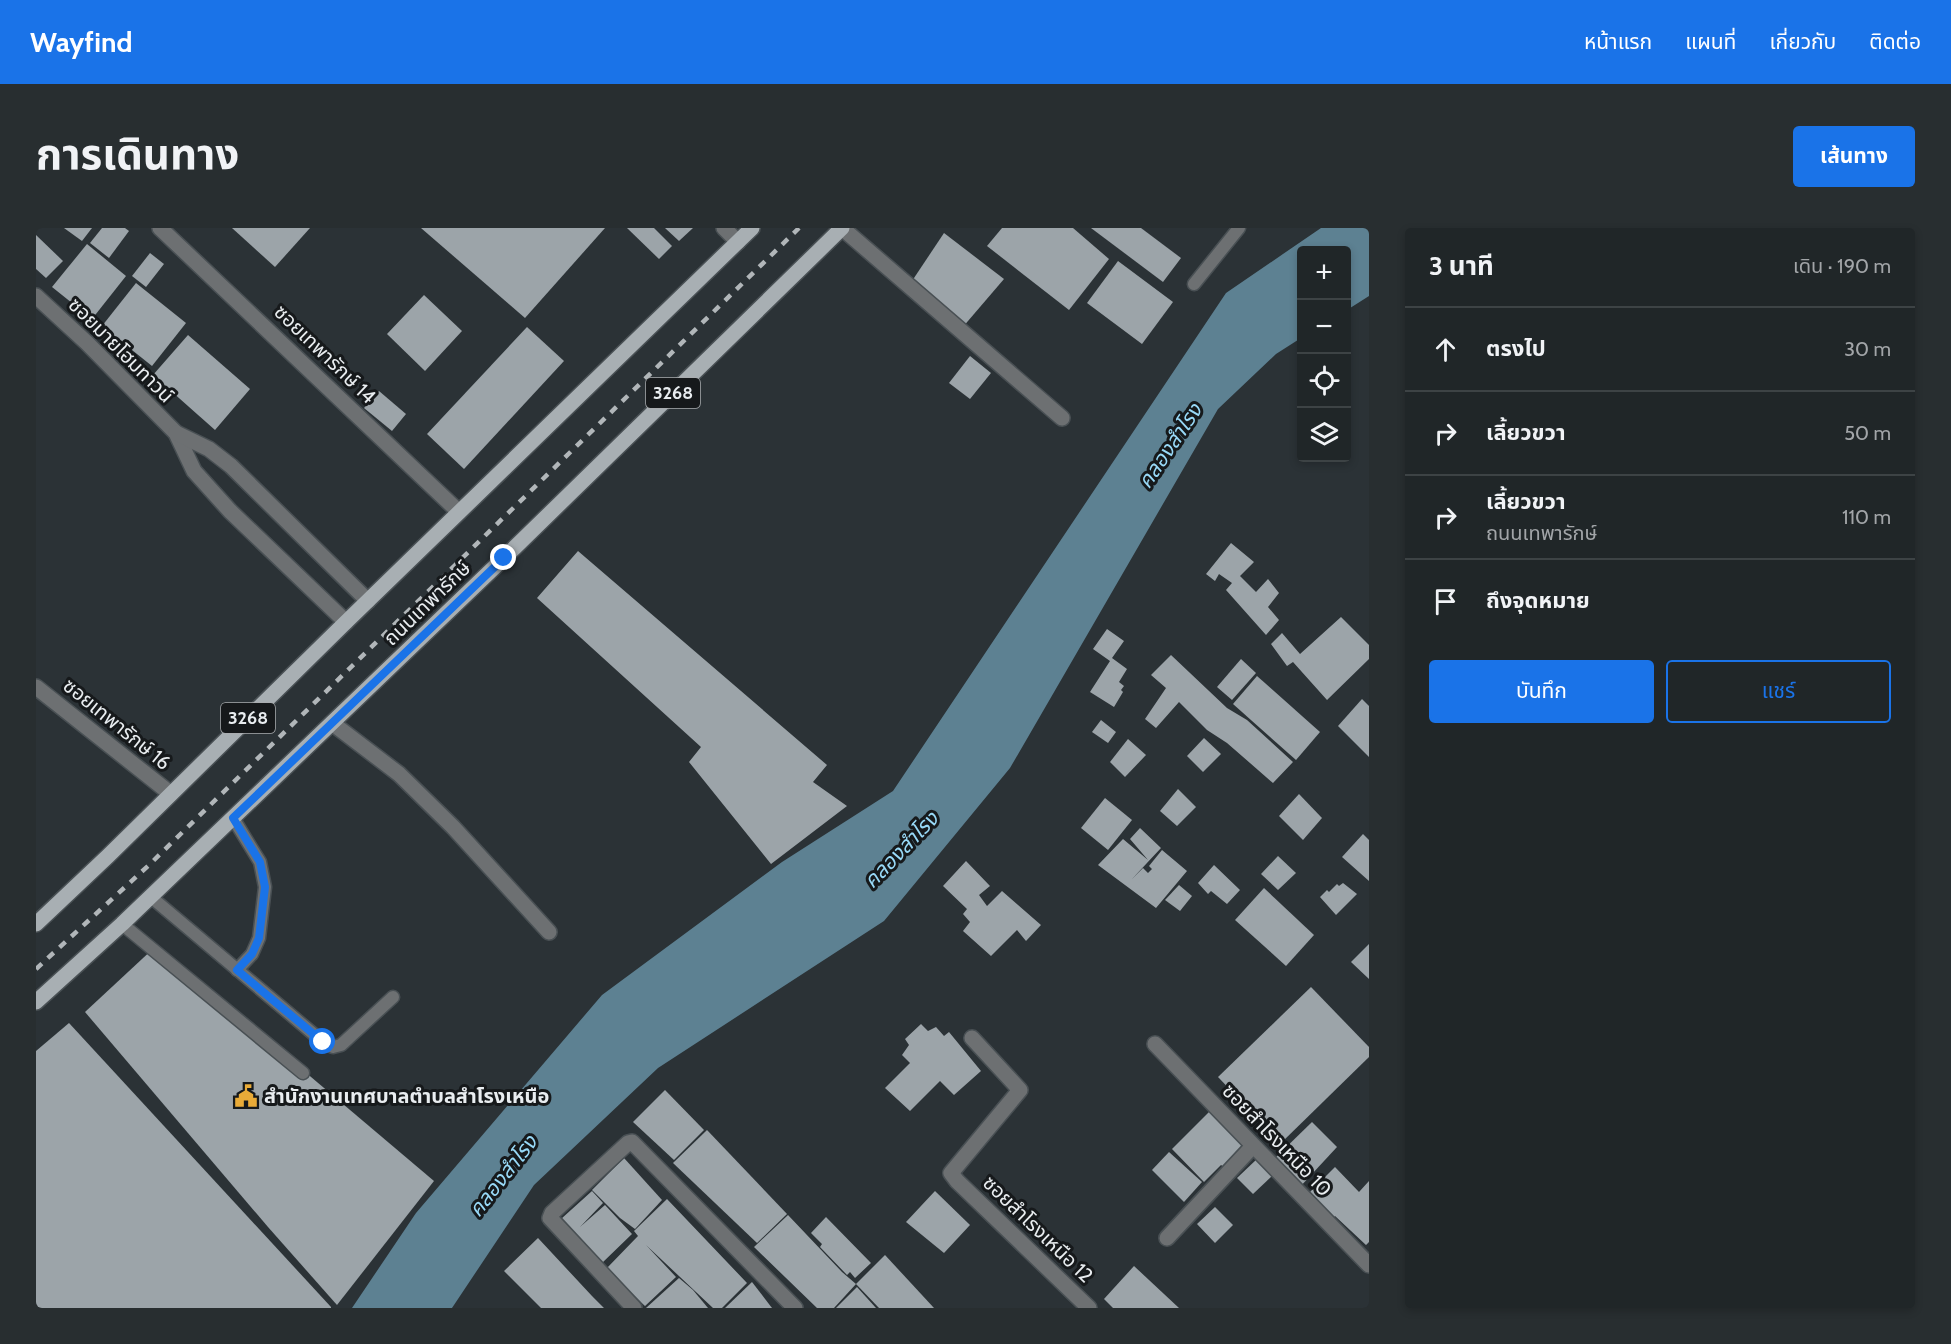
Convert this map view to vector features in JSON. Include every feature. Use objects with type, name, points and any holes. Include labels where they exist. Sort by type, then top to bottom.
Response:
[{"type":"main road","name":"3268","points":[[37,920],[171,795],[752,228]]},
{"type":"main road","name":"ถนนเทพารักษ์","points":[[36,1002],[151,897],[333,723],[842,228]]},
{"type":"street","name":"ซอยเทพารักษ์ 14","points":[[160,228],[459,512]]},
{"type":"street","points":[[724,228],[738,242]]},
{"type":"street","points":[[842,228],[1062,418]]},
{"type":"street","name":"ซอยมายโฮมทาวน์","points":[[36,296],[87,343],[176,433]]},
{"type":"street","points":[[176,433],[209,449],[231,466],[368,601]]},
{"type":"street","points":[[176,433],[194,471],[215,495],[346,622]]},
{"type":"street","name":"ซอยเทพารักษ์ 16","points":[[36,687],[171,795]]},
{"type":"street","points":[[333,723],[399,774],[453,827],[549,932]]},
{"type":"street","name":"ซอยสำโรงเหนือ 12","points":[[972,1038],[1020,1090],[951,1173],[1089,1308]]},
{"type":"street","name":"ซอยสำโรงเหนือ 10","points":[[1155,1044],[1369,1265]]},
{"type":"street","points":[[634,1308],[550,1218],[552,1213],[628,1143],[632,1142],[795,1308]]},
{"type":"street","points":[[1167,1238],[1252,1146]]},
{"type":"lane","points":[[1194,284],[1239,228]]},
{"type":"lane","points":[[233,818],[260,862],[265,887],[259,938],[252,954],[237,970]]},
{"type":"lane","points":[[151,897],[323,1042],[333,1047],[341,1046],[393,997]]},
{"type":"lane","points":[[122,924],[303,1073]]},
{"type":"water","name":"คลองสำโรง","points":[[1321,228],[1369,228],[1369,296],[1351,307],[1351,246],[1297,246],[1297,341],[1276,354],[1218,409],[1010,768],[884,921],[658,1068],[534,1185],[452,1308],[352,1308],[416,1213],[602,995],[782,862],[893,791],[1226,293]]},
{"type":"building","points":[[64,228],[92,228],[82,241]]},
{"type":"building","points":[[102,228],[125,228],[129,231],[109,258],[90,243]]},
{"type":"building","points":[[232,228],[310,228],[275,267]]},
{"type":"building","points":[[421,228],[605,228],[525,318]]},
{"type":"building","points":[[627,228],[654,228],[672,246],[659,259]]},
{"type":"building","points":[[665,228],[693,228],[679,241]]},
{"type":"building","points":[[1002,228],[1073,228],[1109,259],[1069,310],[987,246]]},
{"type":"building","points":[[1091,228],[1141,228],[1181,258],[1163,282]]},
{"type":"building","points":[[944,233],[1004,279],[962,328],[910,284]]},
{"type":"building","points":[[36,235],[63,261],[46,278],[36,269]]},
{"type":"building","points":[[87,244],[126,276],[92,319],[52,287]]},
{"type":"building","points":[[150,253],[164,264],[146,287],[132,276]]},
{"type":"building","points":[[1118,261],[1173,302],[1142,344],[1087,303]]},
{"type":"building","points":[[136,283],[186,323],[152,366],[102,326]]},
{"type":"building","points":[[424,295],[462,331],[425,371],[387,334]]},
{"type":"building","points":[[527,327],[564,361],[464,469],[427,434]]},
{"type":"building","points":[[188,335],[250,389],[215,430],[153,375]]},
{"type":"building","points":[[970,356],[991,373],[970,399],[949,383]]},
{"type":"building","points":[[379,391],[406,414],[392,431],[364,408]]},
{"type":"building","points":[[1231,543],[1254,562],[1240,576],[1256,592],[1268,579],[1279,593],[1268,607],[1279,620],[1266,635],[1226,590],[1232,583],[1219,574],[1215,581],[1206,574]]},
{"type":"building","points":[[578,551],[827,765],[813,782],[847,806],[771,864],[689,762],[701,747],[537,598]]},
{"type":"building","points":[[1341,617],[1369,645],[1369,659],[1327,700],[1293,662],[1287,666],[1271,644],[1282,633],[1300,654]]},
{"type":"building","points":[[1107,629],[1124,641],[1112,658],[1127,669],[1119,682],[1124,686],[1121,690],[1123,692],[1114,707],[1090,692],[1110,661],[1093,649]]},
{"type":"building","points":[[1171,655],[1227,708],[1247,720],[1293,762],[1273,783],[1227,743],[1207,730],[1179,702],[1156,728],[1145,719],[1166,688],[1151,675]]},
{"type":"building","points":[[1241,659],[1256,673],[1232,700],[1217,687]]},
{"type":"building","points":[[1257,676],[1320,732],[1296,760],[1233,704]]},
{"type":"building","points":[[1362,699],[1369,706],[1369,757],[1338,726]]},
{"type":"building","points":[[1101,720],[1116,732],[1108,743],[1092,732]]},
{"type":"building","points":[[1204,738],[1221,754],[1203,772],[1187,756]]},
{"type":"building","points":[[1128,739],[1146,755],[1125,777],[1110,762]]},
{"type":"building","points":[[1178,789],[1196,807],[1177,826],[1160,811]]},
{"type":"building","points":[[1299,794],[1322,818],[1303,840],[1279,816]]},
{"type":"building","points":[[1105,798],[1132,820],[1108,850],[1081,828]]},
{"type":"building","points":[[1140,828],[1161,848],[1132,879],[1143,868],[1148,873],[1152,869],[1149,866],[1162,850],[1187,871],[1156,908],[1098,865],[1123,839],[1148,860],[1130,839]]},
{"type":"building","points":[[1363,834],[1369,840],[1369,881],[1342,857]]},
{"type":"building","points":[[1278,856],[1296,873],[1278,890],[1261,874]]},
{"type":"building","points":[[966,861],[990,886],[979,895],[987,906],[1002,891],[1041,925],[1026,941],[1017,930],[991,956],[963,931],[970,922],[963,914],[967,909],[943,886]]},
{"type":"building","points":[[1214,865],[1240,890],[1227,904],[1211,891],[1208,894],[1198,883]]},
{"type":"building","points":[[1343,883],[1357,894],[1336,915],[1320,897],[1327,890],[1329,892],[1337,884],[1339,886]]},
{"type":"building","points":[[1179,885],[1192,896],[1180,911],[1165,900]]},
{"type":"building","points":[[1264,888],[1314,935],[1286,966],[1235,920]]},
{"type":"building","points":[[1369,944],[1369,979],[1351,962]]},
{"type":"building","name":"สำนักงานเทศบาลตำบลสำโรงเหนือ","points":[[156,946],[434,1181],[337,1305],[85,1012]]},
{"type":"building","points":[[1311,987],[1369,1047],[1369,1057],[1281,1143],[1218,1077]]},
{"type":"building","points":[[69,1023],[331,1308],[36,1308],[36,1051]]},
{"type":"building","points":[[921,1024],[928,1031],[936,1027],[944,1036],[949,1032],[981,1071],[954,1095],[940,1081],[910,1111],[885,1088],[910,1063],[902,1055],[909,1045],[905,1039]]},
{"type":"building","points":[[665,1090],[704,1130],[674,1160],[633,1122]]},
{"type":"building","points":[[1210,1111],[1245,1144],[1224,1167],[1221,1165],[1204,1182],[1172,1149]]},
{"type":"building","points":[[1312,1122],[1337,1147],[1299,1188],[1272,1161]]},
{"type":"building","points":[[707,1130],[787,1214],[757,1243],[673,1163]]},
{"type":"building","points":[[1169,1152],[1202,1182],[1184,1202],[1152,1170]]},
{"type":"building","points":[[624,1158],[662,1200],[635,1229],[620,1218],[592,1190]]},
{"type":"building","points":[[1258,1158],[1274,1174],[1253,1194],[1237,1178]]},
{"type":"building","points":[[1335,1167],[1359,1192],[1369,1181],[1369,1242],[1366,1245],[1335,1216],[1330,1222],[1305,1197]]},
{"type":"building","points":[[592,1191],[603,1203],[580,1227],[605,1205],[632,1234],[602,1263],[561,1219]]},
{"type":"building","points":[[935,1191],[970,1225],[944,1253],[906,1222]]},
{"type":"building","points":[[667,1199],[747,1283],[722,1308],[713,1308],[646,1245],[676,1277],[645,1306],[606,1269],[638,1236],[634,1231]]},
{"type":"building","points":[[1215,1207],[1233,1225],[1215,1243],[1197,1224]]},
{"type":"building","points":[[788,1215],[856,1284],[834,1308],[817,1308],[754,1247]]},
{"type":"building","points":[[826,1217],[871,1263],[855,1278],[850,1272],[847,1275],[820,1247],[822,1244],[811,1233]]},
{"type":"building","points":[[538,1238],[604,1308],[541,1308],[504,1271]]},
{"type":"building","points":[[885,1255],[934,1308],[879,1308],[856,1284]]},
{"type":"building","points":[[1134,1266],[1179,1308],[1113,1308],[1104,1299]]},
{"type":"building","points":[[679,1278],[708,1308],[646,1308]]},
{"type":"building","points":[[752,1282],[772,1308],[725,1308]]},
{"type":"building","points":[[857,1287],[876,1308],[836,1308]]},
{"type":"railway","points":[[36,969],[149,865],[799,228]]},
{"type":"place","name":"สำนักงานเทศบาลตำบลสำโรงเหนือ","points":[[246,1096]]},
{"type":"route","points":[[323,1042],[237,970],[252,954],[259,938],[265,887],[260,862],[233,818],[504,558]]}]
